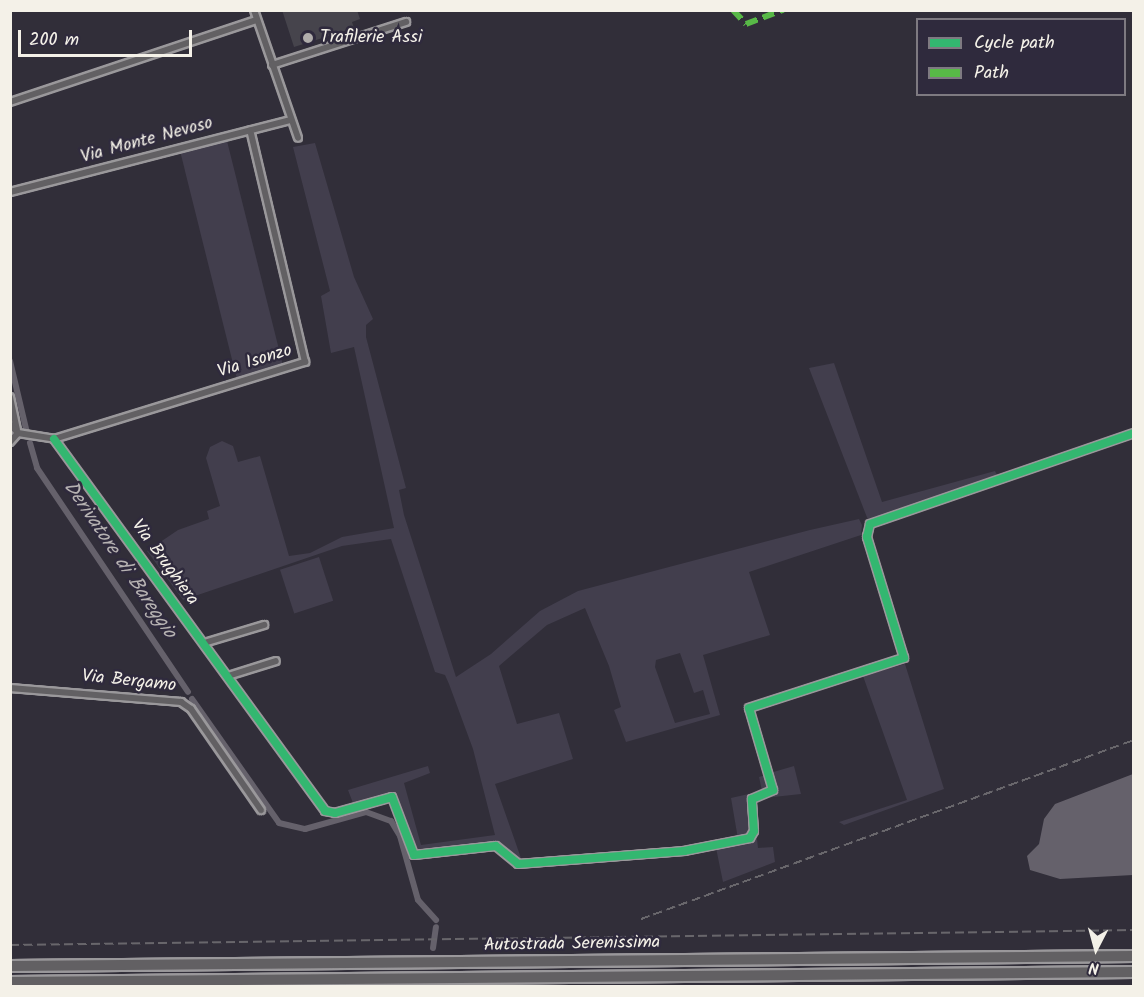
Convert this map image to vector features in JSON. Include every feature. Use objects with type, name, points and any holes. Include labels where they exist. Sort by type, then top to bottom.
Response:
[{"type":"highway","name":"Autostrada Serenissima","points":[[10,966],[1134,956]]},
{"type":"highway","name":"Autostrada Serenissima","points":[[10,982],[1134,972]]},
{"type":"street","points":[[254,10],[298,138]]},
{"type":"street","points":[[10,102],[257,20]]},
{"type":"street","points":[[272,65],[405,22]]},
{"type":"street","name":"Via Monte Nevoso","points":[[10,192],[291,120]]},
{"type":"street","name":"Via Isonzo","points":[[54,439],[305,362],[250,130]]},
{"type":"street","points":[[10,413],[11,400]]},
{"type":"street","points":[[11,400],[18,431],[12,442]]},
{"type":"street","points":[[10,424],[31,439]]},
{"type":"street","name":"Via Brughiera","points":[[54,439],[325,811],[335,813],[392,797],[418,857],[493,846],[502,849],[511,863],[525,864],[684,851],[745,840],[754,831],[752,799],[773,790],[749,708],[904,658],[867,537],[870,524],[1134,433]]},
{"type":"street","points":[[12,442],[54,439]]},
{"type":"street","points":[[204,643],[264,625]]},
{"type":"street","points":[[228,676],[276,661]]},
{"type":"street","name":"Via Bergamo","points":[[10,688],[181,702],[190,709],[261,810]]},
{"type":"shaded area","points":[[227,141],[283,367],[237,379],[180,153]]},
{"type":"shaded area","points":[[315,143],[354,277],[373,319],[366,325],[366,337],[406,488],[399,490],[404,515],[456,677],[491,654],[540,611],[578,591],[810,530],[859,519],[862,525],[861,535],[749,572],[770,635],[703,655],[720,715],[626,742],[614,710],[621,707],[609,666],[585,608],[547,625],[499,666],[517,724],[559,713],[573,759],[495,784],[522,861],[515,861],[501,847],[421,855],[412,849],[395,797],[383,795],[353,803],[348,790],[428,766],[430,773],[404,783],[421,845],[495,835],[473,749],[445,675],[435,672],[391,539],[342,546],[183,600],[147,551],[178,530],[209,519],[207,511],[220,506],[206,458],[210,447],[222,441],[233,446],[238,462],[260,456],[289,556],[310,553],[342,537],[394,528],[354,347],[331,353],[321,296],[330,291],[293,147]],"holes":[[[680,653],[694,693],[703,690],[710,714],[675,723],[655,667],[656,660]]]},
{"type":"shaded area","points":[[834,363],[882,502],[995,471],[997,475],[868,520],[809,368]]},
{"type":"shaded area","points":[[319,557],[333,601],[294,613],[280,570]]},
{"type":"shaded area","points":[[905,664],[944,789],[844,825],[839,822],[907,800],[863,676]]},
{"type":"shaded area","points":[[794,766],[801,794],[754,799],[776,793],[770,773]]},
{"type":"shaded area","points":[[1133,774],[1133,875],[1060,879],[1030,870],[1027,856],[1039,844],[1044,819],[1055,804]]},
{"type":"shaded area","points":[[766,775],[769,791],[749,796],[753,831],[738,839],[731,798],[762,791],[759,777]]},
{"type":"shaded area","points":[[757,839],[758,848],[773,847],[775,862],[723,882],[716,848]]},
{"type":"building","name":"Trafilerie Assi","points":[[282,10],[357,10],[360,19],[352,22],[354,28],[294,47]]},
{"type":"waterway","name":"Derivatore di Bareggio","points":[[10,361],[27,433]]},
{"type":"waterway","name":"Derivatore di Bareggio","points":[[30,443],[37,468],[188,692]]},
{"type":"waterway","name":"Derivatore di Bareggio","points":[[192,699],[279,823],[305,829],[366,812],[391,821],[400,836],[418,900],[436,920]]},
{"type":"waterway","name":"Derivatore di Bareggio","points":[[433,948],[436,927]]},
{"type":"railway","points":[[641,919],[1134,740]]},
{"type":"railway","points":[[10,945],[1134,930]]},
{"type":"railway","points":[[574,948],[589,943]]},
{"type":"marked path","points":[[733,10],[746,24],[783,10]]},
{"type":"cycle path","points":[[54,439],[325,811],[335,813],[392,797],[414,855],[496,846],[518,864],[684,851],[750,838],[754,831],[752,799],[773,790],[749,708],[904,658],[867,537],[870,524],[1134,433]]},
{"type":"place","name":"Trafilerie Assi","points":[[308,38]]}]
